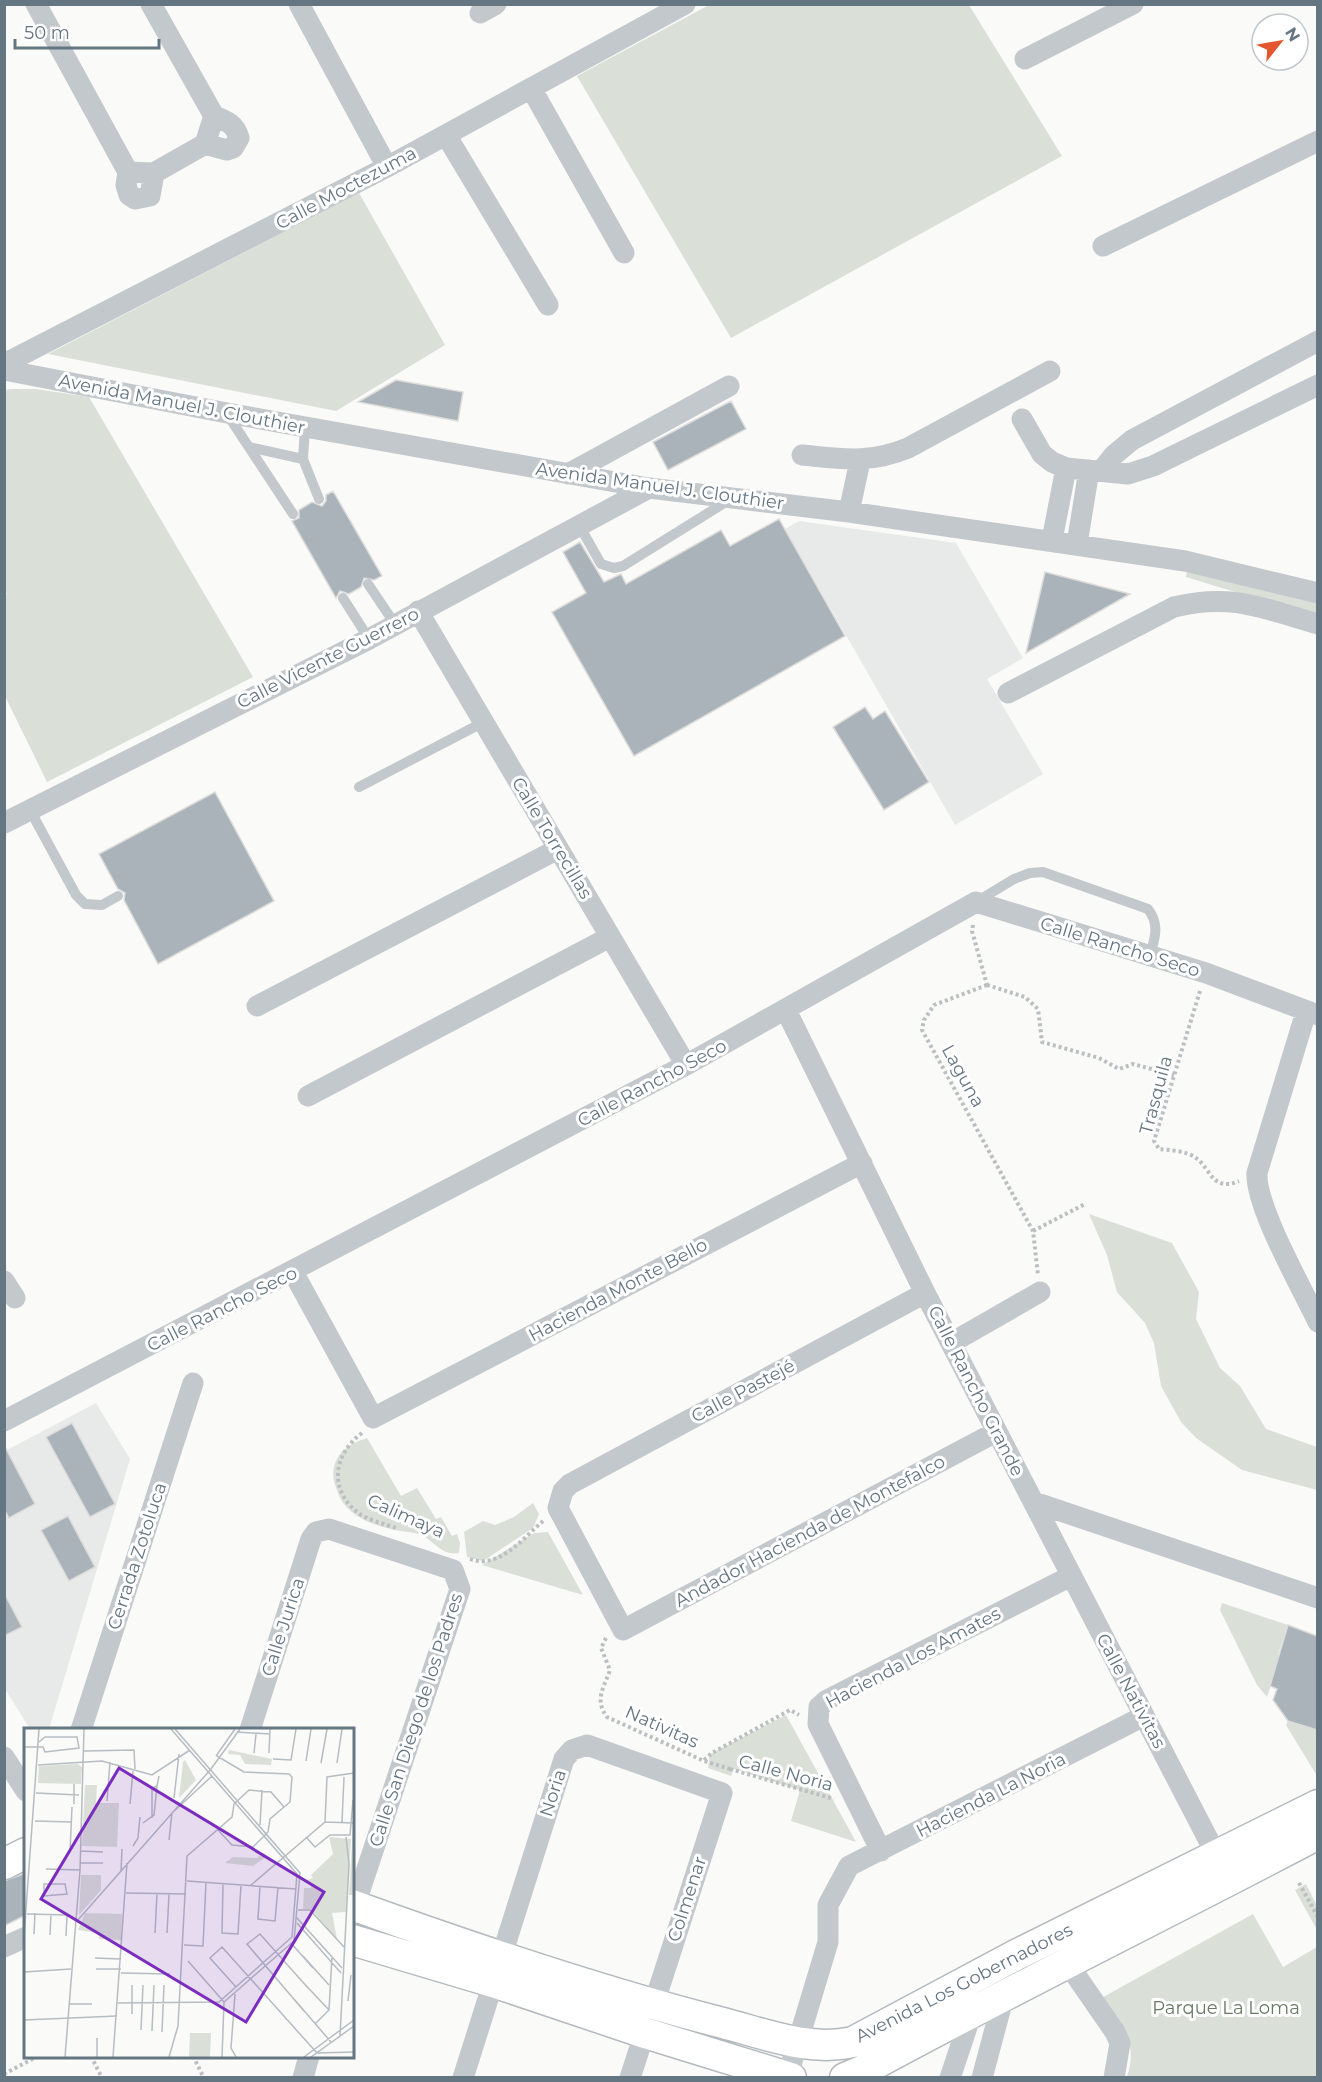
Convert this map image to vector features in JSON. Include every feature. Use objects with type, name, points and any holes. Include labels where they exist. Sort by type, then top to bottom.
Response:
[{"type":"street","points":[[152,4],[214,116],[229,122],[236,129],[239,138],[233,148],[227,150],[205,144]]},
{"type":"street","points":[[299,4],[387,167]]},
{"type":"street","name":"Calle Moctezuma","points":[[4,364],[387,167],[685,4]]},
{"type":"street","points":[[1025,59],[1133,4]]},
{"type":"street","points":[[33,6],[128,172],[154,173],[205,144],[214,116]]},
{"type":"street","points":[[531,88],[624,253]]},
{"type":"street","points":[[446,135],[548,305]]},
{"type":"street","points":[[1103,246],[1317,141]]},
{"type":"street","points":[[1077,544],[1095,471],[1114,454],[1132,440],[1317,341]]},
{"type":"street","name":"Avenida Manuel J. Clouthier","points":[[4,370],[227,413],[649,488],[849,512],[1185,561],[1317,593]]},
{"type":"street","points":[[802,455],[860,461],[885,458],[908,448],[1050,371]]},
{"type":"street","points":[[1022,419],[1042,454],[1052,462],[1066,468],[1128,474],[1153,465],[1317,385]]},
{"type":"street","points":[[568,474],[729,386]]},
{"type":"street","points":[[849,512],[860,461]]},
{"type":"street","points":[[1052,540],[1066,468]]},
{"type":"street","name":"Calle Vicente Guerrero","points":[[4,823],[369,639],[649,488]]},
{"type":"street","points":[[1008,693],[1174,607],[1204,600],[1245,603],[1317,624]]},
{"type":"street","name":"Calle Torrecillas","points":[[418,611],[686,1065]]},
{"type":"street","points":[[257,1006],[558,849]]},
{"type":"street","name":"Calle Rancho Seco","points":[[4,1421],[686,1065],[976,902],[1206,973],[1312,1013]]},
{"type":"street","points":[[308,1096],[610,937]]},
{"type":"street","name":"Calle Rancho Grande","points":[[786,1010],[925,1293],[1034,1502]]},
{"type":"street","points":[[1312,1013],[1257,1173],[1258,1195],[1317,1322]]},
{"type":"street","name":"Hacienda Monte Bello","points":[[373,1418],[862,1163]]},
{"type":"street","points":[[293,1272],[373,1418]]},
{"type":"street","points":[[951,1343],[1040,1292]]},
{"type":"street","name":"Calle Pastejé","points":[[560,1499],[570,1484],[925,1293]]},
{"type":"street","name":"Cerrada Zotoluca","points":[[82,1728],[193,1383]]},
{"type":"street","name":"Andador Hacienda de Montefalco","points":[[623,1630],[996,1432]]},
{"type":"street","points":[[560,1499],[623,1630]]},
{"type":"street","points":[[1034,1502],[1317,1598]]},
{"type":"street","name":"Calle Nativitas","points":[[1034,1502],[1223,1867]]},
{"type":"street","name":"Calle Jurica","points":[[251,1728],[311,1539],[322,1529],[442,1564],[461,1564]]},
{"type":"street","name":"Calle San Diego de los Padres","points":[[354,1905],[460,1588],[461,1564]]},
{"type":"street","name":"Hacienda Los Amates","points":[[858,1806],[818,1724],[819,1707],[827,1700],[1071,1576]]},
{"type":"street","name":"Hacienda La Noria","points":[[788,2077],[796,2042],[828,1942],[828,1905],[849,1866],[1144,1716]]},
{"type":"street","name":"Noria","points":[[463,2078],[564,1759],[572,1750],[587,1745],[722,1793]]},
{"type":"street","points":[[4,1757],[24,1788]]},
{"type":"street","name":"Colmenar","points":[[630,2078],[722,1793]]},
{"type":"street","name":"Avenida Los Gobernadores","points":[[649,2019],[796,2042],[837,2046],[853,2042],[994,1984],[1068,1964],[1317,1805]]},
{"type":"street","points":[[858,1806],[881,1851]]},
{"type":"street","name":"Avenida Los Gobernadores","points":[[845,2078],[972,2011],[1014,1956],[1223,1867],[1317,1834]]},
{"type":"street","points":[[4,1864],[24,1854]]},
{"type":"street","name":"Avenida Los Gobernadores","points":[[354,1908],[496,1969],[649,2019],[788,2077]]},
{"type":"street","points":[[4,1947],[24,1938]]},
{"type":"street","name":"Avenida Los Gobernadores","points":[[354,1940],[496,1969]]},
{"type":"street","points":[[1068,1964],[1115,2032],[1120,2043],[1114,2078]]},
{"type":"street","points":[[982,2078],[994,1984]]},
{"type":"street","points":[[950,2078],[972,2011]]},
{"type":"street","points":[[303,2078],[308,2058]]},
{"type":"lane","points":[[227,413],[293,514]]},
{"type":"lane","points":[[305,427],[303,459],[319,499]]},
{"type":"lane","points":[[249,447],[303,459]]},
{"type":"lane","points":[[579,525],[601,564],[614,568],[623,566],[731,499]]},
{"type":"lane","points":[[368,584],[395,624]]},
{"type":"lane","points":[[343,598],[369,639]]},
{"type":"lane","points":[[359,787],[484,722]]},
{"type":"lane","points":[[30,810],[76,895],[85,904],[102,905],[118,896]]},
{"type":"lane","points":[[976,902],[1030,873],[1056,874],[1148,909],[1155,918],[1157,929],[1150,956]]},
{"type":"path","points":[[976,902],[972,931],[987,985],[1025,997],[1038,1009],[1042,1041],[1099,1058],[1119,1069],[1134,1064],[1174,1075]]},
{"type":"path","name":"Trasquila","points":[[1206,973],[1154,1142],[1159,1149],[1173,1150],[1196,1158],[1214,1180],[1230,1184],[1257,1173]]},
{"type":"path","name":"Laguna","points":[[987,985],[933,1005],[924,1020],[922,1030],[1033,1231],[1040,1292]]},
{"type":"path","points":[[1033,1231],[1085,1204]]},
{"type":"path","name":"Calimaya","points":[[373,1418],[363,1433],[349,1443],[339,1458],[338,1474],[341,1490],[358,1513],[402,1531]]},
{"type":"path","points":[[461,1564],[492,1561],[560,1499]]},
{"type":"path","name":"Nativitas","points":[[623,1630],[605,1639],[601,1648],[610,1670],[599,1697],[601,1709],[607,1717],[704,1761]]},
{"type":"path","points":[[730,1769],[704,1761],[712,1753],[790,1710],[818,1724]]},
{"type":"path","name":"Calle Noria","points":[[722,1793],[730,1769],[858,1806]]},
{"type":"path","points":[[1299,1883],[1317,1917]]},
{"type":"path","points":[[4,2074],[34,2058]]},
{"type":"path","points":[[92,2058],[102,2078]]},
{"type":"path","points":[[194,2058],[204,2078]]},
{"type":"shaded area","points":[[799,521],[956,543],[1023,658],[987,679],[1043,774],[955,825],[785,529]]},
{"type":"shaded area","points":[[96,1403],[130,1459],[49,1728],[29,1728],[5,1689],[5,1451]]},
{"type":"green space","points":[[709,5],[969,5],[1062,156],[731,338],[577,76]]},
{"type":"green space","points":[[359,193],[445,345],[336,411],[48,354]]},
{"type":"green space","points":[[36,389],[89,397],[253,677],[47,782],[5,696],[4,596],[7,594],[4,588],[4,390]]},
{"type":"green space","points":[[1187,572],[1317,603],[1317,617],[1186,577]]},
{"type":"green space","points":[[1089,1214],[1172,1243],[1199,1292],[1196,1319],[1220,1368],[1240,1386],[1266,1429],[1317,1447],[1317,1490],[1242,1470],[1196,1438],[1181,1422],[1161,1386],[1154,1343],[1145,1323],[1117,1292],[1107,1255]]},
{"type":"green space","points":[[367,1438],[401,1496],[417,1488],[436,1519],[441,1517],[452,1536],[457,1534],[460,1543],[459,1553],[443,1551],[418,1534],[371,1523],[354,1514],[347,1507],[335,1485],[334,1467],[346,1448]]},
{"type":"green space","points":[[533,1503],[539,1514],[533,1528],[483,1561],[467,1557],[464,1532],[483,1521],[495,1525],[514,1517]]},
{"type":"green space","points":[[548,1532],[583,1595],[482,1565],[534,1533]]},
{"type":"green space","points":[[1222,1603],[1288,1625],[1278,1654],[1281,1656],[1267,1697],[1257,1685],[1220,1610]]},
{"type":"green space","points":[[786,1715],[856,1842],[791,1821],[800,1790],[734,1769],[731,1776],[708,1768],[710,1754]]},
{"type":"green space","points":[[1288,1721],[1317,1730],[1317,1776],[1286,1725]]},
{"type":"green space","points":[[1306,1884],[1317,1906],[1317,1930],[1295,1890]]},
{"type":"green space","name":"Parque La Loma","points":[[1253,1914],[1283,1967],[1317,1947],[1317,2077],[1127,2077],[1131,2053],[1129,2043],[1120,2026],[1096,2001]]},
{"type":"building","points":[[396,380],[463,392],[458,421],[358,402]]},
{"type":"building","points":[[731,401],[746,429],[668,470],[653,442]]},
{"type":"building","points":[[333,491],[382,576],[374,580],[364,578],[361,587],[349,594],[340,591],[336,598],[292,521],[299,518],[299,510],[312,502],[322,506],[326,501],[326,495]]},
{"type":"building","points":[[779,519],[845,636],[634,756],[552,612],[586,593],[563,552],[580,542],[604,582],[621,574],[626,584],[721,530],[730,546]]},
{"type":"building","points":[[1045,572],[1130,594],[1026,653]]},
{"type":"building","points":[[865,707],[873,719],[885,711],[929,782],[884,810],[833,727]]},
{"type":"building","points":[[215,792],[274,901],[158,964],[124,900],[125,893],[118,889],[99,854]]},
{"type":"building","points":[[72,1423],[115,1504],[90,1517],[46,1437]]},
{"type":"building","points":[[4,1445],[35,1504],[9,1518],[4,1509]]},
{"type":"building","points":[[68,1516],[95,1567],[69,1581],[41,1530]]},
{"type":"building","points":[[4,1593],[22,1627],[4,1636]]},
{"type":"building","points":[[1288,1625],[1317,1636],[1317,1730],[1288,1721],[1273,1700],[1277,1689],[1270,1686]]},
{"type":"building","points":[[24,1874],[24,1916],[4,1926],[4,1881]]}]
